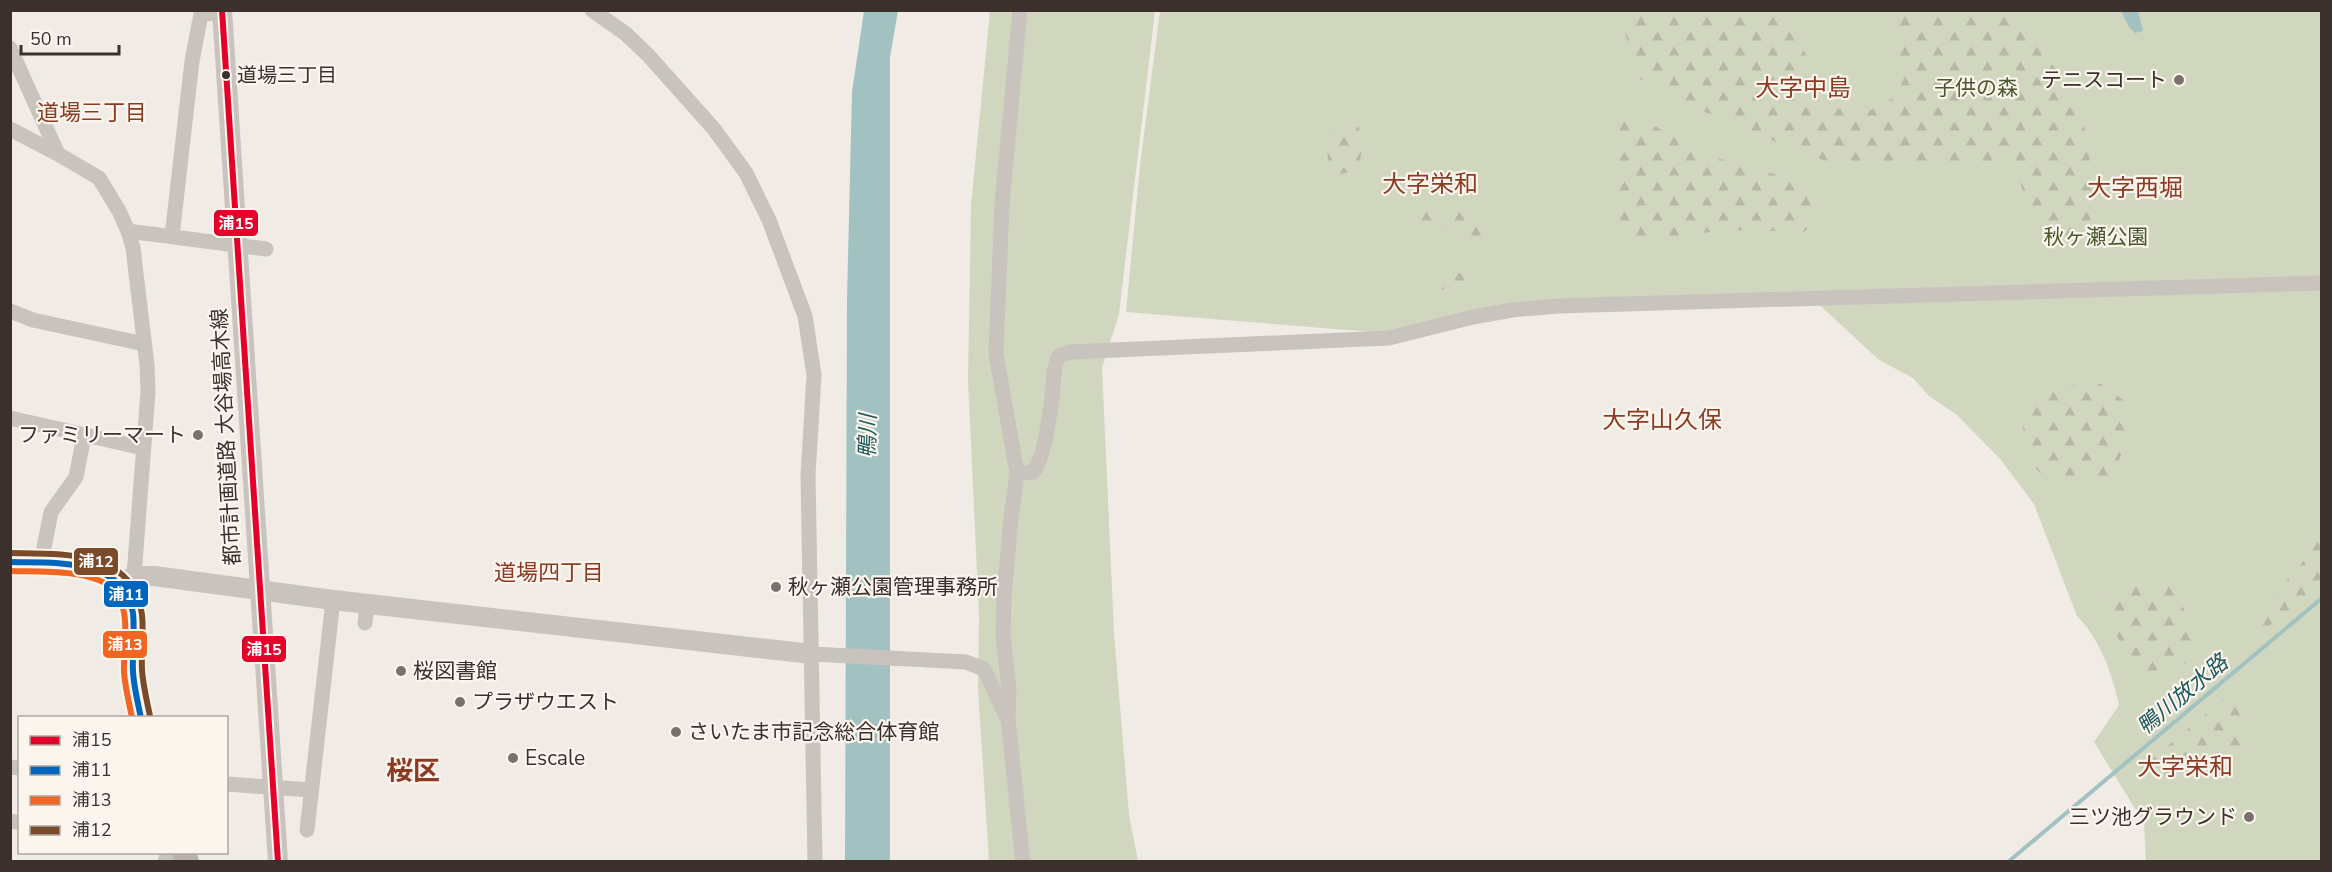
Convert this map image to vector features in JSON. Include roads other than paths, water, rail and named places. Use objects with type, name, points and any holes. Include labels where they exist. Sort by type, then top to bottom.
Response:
[{"type":"main road","points":[[10,561],[102,572],[128,580],[132,603],[134,688],[141,716]]},
{"type":"street","points":[[592,10],[626,34],[648,55],[714,129],[746,173],[769,220],[805,316],[814,374],[808,475],[815,654],[815,861]]},
{"type":"street","points":[[1020,10],[1001,215],[996,349],[1017,473],[1004,597],[1003,634],[1009,689],[1008,720],[1023,861]]},
{"type":"street","points":[[172,236],[192,61],[201,14],[222,12]]},
{"type":"street","name":"都市計画道路 大谷場高木線","points":[[222,12],[278,861]]},
{"type":"street","points":[[10,48],[58,154]]},
{"type":"street","points":[[10,129],[99,178],[119,211],[133,248],[148,393],[128,580],[154,576],[333,600],[366,613],[815,654],[966,662],[984,669],[1008,720]]},
{"type":"street","points":[[128,231],[266,249]]},
{"type":"street","points":[[1017,473],[1033,472],[1040,462],[1052,398],[1055,364],[1059,356],[1069,352],[1389,338],[1473,317],[1512,310],[1559,306],[2322,283]]},
{"type":"street","points":[[10,311],[33,320],[144,344]]},
{"type":"street","points":[[10,418],[143,448]]},
{"type":"street","points":[[41,563],[51,512],[76,477],[84,436]]},
{"type":"street","points":[[307,830],[333,600]]},
{"type":"street","points":[[228,784],[311,790]]},
{"type":"water","name":"鴨川","points":[[864,11],[898,11],[890,57],[890,861],[845,862],[847,299],[852,92]]},
{"type":"water","points":[[2121,11],[2138,11],[2143,31],[2135,33],[2129,27]]},
{"type":"waterway","name":"鴨川放水路","points":[[2008,862],[2322,598]]},
{"type":"place","name":"道場三丁目","points":[[226,75]]},
{"type":"place","name":"テニスコート","points":[[2179,80]]},
{"type":"place","name":"ファミリーマート","points":[[198,435]]},
{"type":"place","name":"秋ヶ瀬公園管理事務所","points":[[776,587]]},
{"type":"place","name":"桜図書館","points":[[401,671]]},
{"type":"place","name":"プラザウエスト","points":[[460,702]]},
{"type":"place","name":"さいたま市記念総合体育館","points":[[676,732]]},
{"type":"place","name":"Escale","points":[[513,758]]},
{"type":"place","name":"三ツ池グラウンド","points":[[2249,817]]},
{"type":"district","name":"大字中島","points":[[1803,88]]},
{"type":"district","name":"道場三丁目","points":[[92,112]]},
{"type":"district","name":"大字栄和","points":[[1430,184]]},
{"type":"district","name":"大字西堀","points":[[2135,188]]},
{"type":"district","name":"大字山久保","points":[[1662,420]]},
{"type":"district","name":"道場四丁目","points":[[549,572]]},
{"type":"district","name":"大字栄和","points":[[2185,767]]},
{"type":"district","name":"桜区","points":[[413,771]]},
{"type":"park label","name":"子供の森","points":[[1976,88]]},
{"type":"park label","name":"秋ヶ瀬公園","points":[[2096,237]]}]
